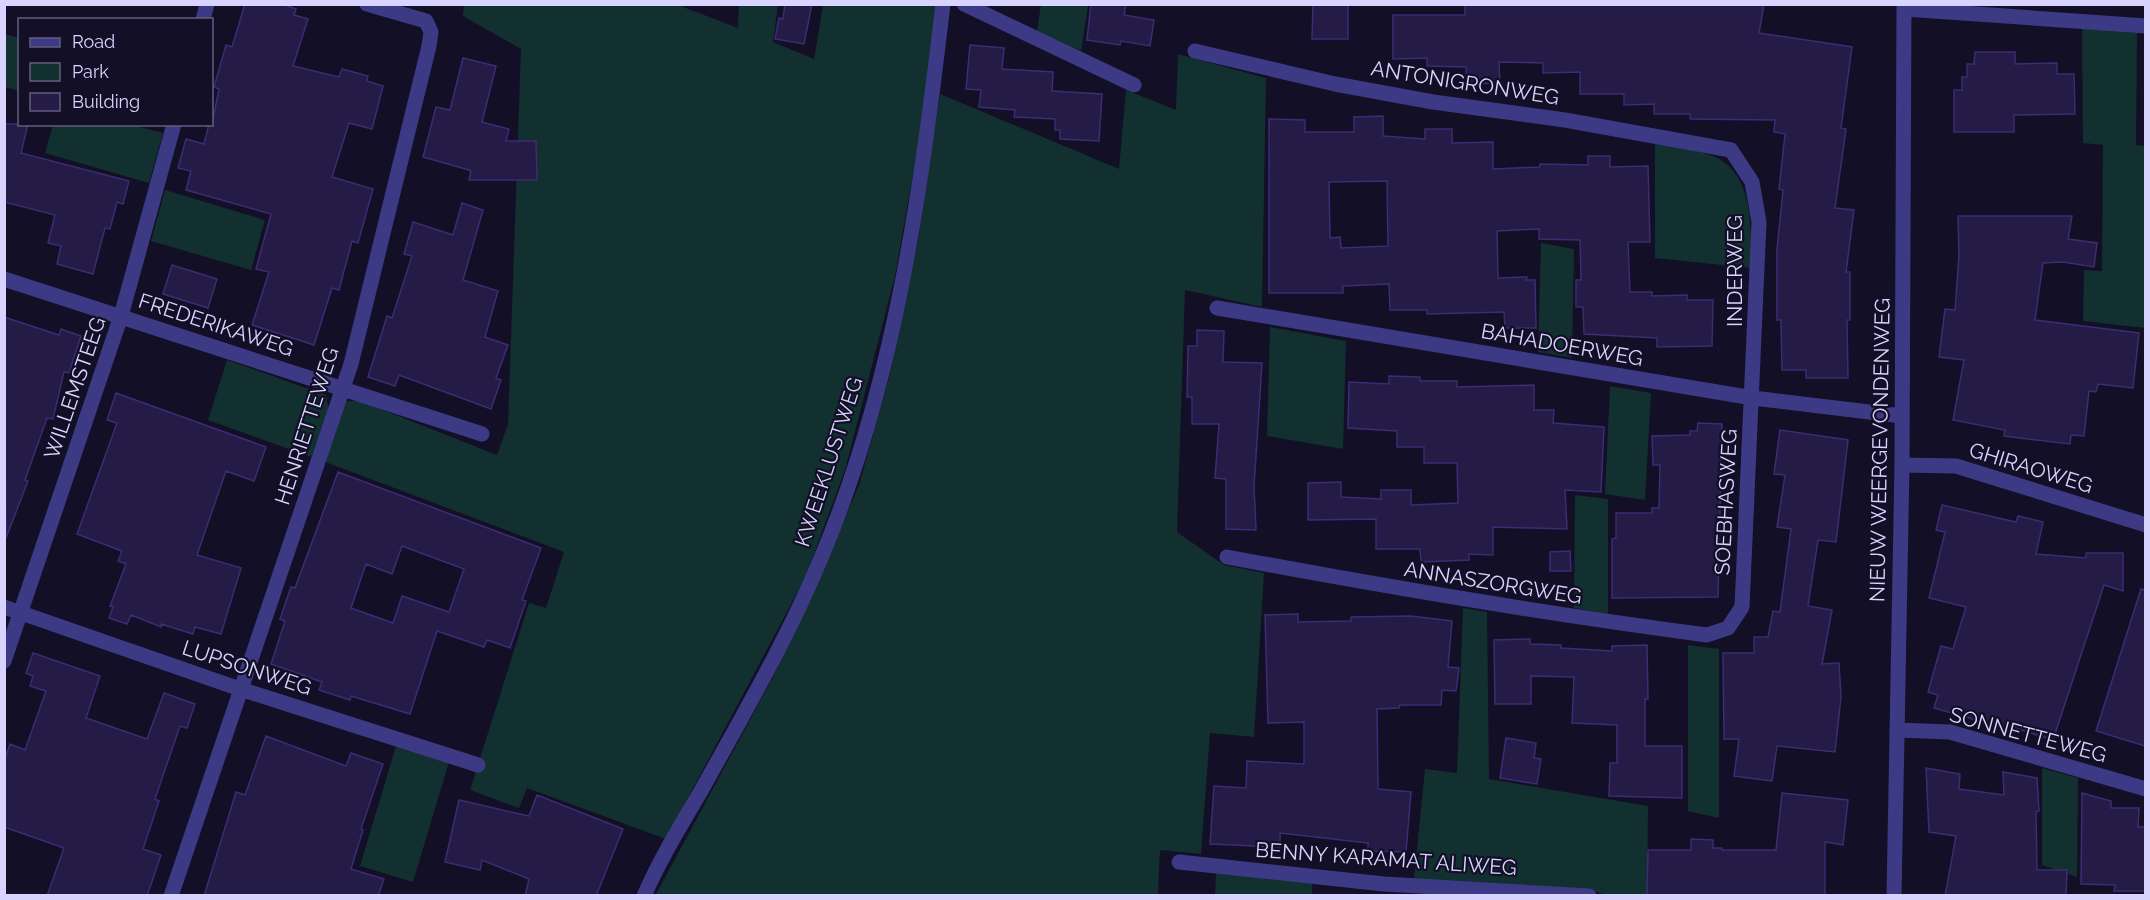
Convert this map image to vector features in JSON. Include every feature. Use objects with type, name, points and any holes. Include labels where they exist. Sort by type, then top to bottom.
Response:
[{"type":"street","name":"HENRIETTEWEG","points":[[171,896],[365,314],[431,33],[426,21],[367,4]]},
{"type":"street","name":"KWEEKLUSTWEG","points":[[644,896],[753,697],[806,590],[821,558],[857,460],[880,374],[920,181],[943,4]]},
{"type":"street","points":[[964,4],[1134,85]]},
{"type":"street","points":[[1905,7],[2145,27]]},
{"type":"street","name":"NIEUW WEERGEVONDENWEG","points":[[1894,896],[1902,465],[1905,7]]},
{"type":"street","name":"ANTONIGRONWEG","points":[[1195,51],[1335,84],[1433,102],[1565,120],[1731,150]]},
{"type":"street","name":"WILLEMSTEEG","points":[[4,661],[122,316],[173,126]]},
{"type":"street","name":"INDERWEG","points":[[1731,150],[1752,182],[1759,222],[1753,398]]},
{"type":"street","name":"FREDERIKAWEG","points":[[4,279],[482,434]]},
{"type":"street","name":"BAHADOERWEG","points":[[1217,308],[1753,398],[1902,416]]},
{"type":"street","name":"SOEBHASWEG","points":[[1742,607],[1753,398]]},
{"type":"street","name":"GHIRAOWEG","points":[[1902,465],[1956,466],[2145,525]]},
{"type":"street","name":"ANNASZORGWEG","points":[[1227,556],[1413,592],[1492,603],[1546,614],[1707,635],[1728,628],[1742,607]]},
{"type":"street","name":"LUPSONWEG","points":[[4,607],[240,689],[478,765]]},
{"type":"street","name":"SONNETTEWEG","points":[[1897,730],[1950,732],[2145,789]]},
{"type":"street","name":"BENNY KARAMAT ALIWEG","points":[[1179,862],[1384,884],[1589,896]]},
{"type":"green space","points":[[464,5],[678,5],[738,28],[739,5],[778,5],[773,42],[814,59],[823,5],[936,5],[922,124],[895,276],[845,470],[805,578],[666,839],[527,788],[519,808],[470,790],[529,603],[546,608],[564,552],[323,461],[344,402],[358,400],[497,455],[508,424],[521,49],[463,16]]},
{"type":"green space","points":[[1041,5],[1088,5],[1081,51],[1037,31]]},
{"type":"green space","points":[[2082,27],[2137,33],[2136,145],[2146,146],[2145,328],[2083,321],[2084,270],[2102,271],[2103,145],[2083,143]]},
{"type":"green space","points":[[5,34],[18,38],[18,91],[5,87]]},
{"type":"green space","points":[[1178,54],[1266,78],[1262,307],[1185,290],[1177,532],[1224,565],[1264,573],[1254,737],[1210,733],[1201,854],[1160,850],[1158,895],[655,896],[772,679],[818,582],[859,485],[889,378],[918,241],[940,94],[1119,169],[1126,90],[1176,110]]},
{"type":"green space","points":[[53,126],[136,126],[163,133],[149,183],[45,153]]},
{"type":"green space","points":[[1655,144],[1710,155],[1725,163],[1735,174],[1743,187],[1750,219],[1751,268],[1655,258]]},
{"type":"green space","points":[[165,190],[265,220],[251,270],[151,241]]},
{"type":"green space","points":[[1541,243],[1574,249],[1572,358],[1538,352]]},
{"type":"green space","points":[[1270,327],[1346,341],[1343,449],[1267,436]]},
{"type":"green space","points":[[227,360],[326,395],[329,410],[311,457],[208,420]]},
{"type":"green space","points":[[1610,386],[1651,393],[1645,500],[1605,494]]},
{"type":"green space","points":[[1575,495],[1608,499],[1608,614],[1574,608]]},
{"type":"green space","points":[[1463,608],[1487,612],[1489,779],[1648,806],[1647,895],[1606,895],[1588,889],[1414,879],[1425,769],[1457,773]]},
{"type":"green space","points":[[1688,645],[1719,649],[1719,818],[1688,811]]},
{"type":"green space","points":[[396,746],[449,762],[413,882],[360,866]]},
{"type":"green space","points":[[2042,768],[2078,778],[2077,877],[2042,865]]},
{"type":"green space","points":[[1216,873],[1312,881],[1312,895],[1215,896]]},
{"type":"building","points":[[245,4],[282,4],[296,9],[294,15],[308,19],[293,66],[339,77],[342,69],[368,76],[367,81],[383,86],[372,129],[349,123],[332,177],[373,189],[358,243],[352,241],[339,290],[332,288],[314,345],[252,325],[269,272],[256,269],[271,214],[186,190],[191,171],[178,168],[186,139],[204,144],[208,126],[213,126],[219,89],[214,87],[226,45],[232,47]]},
{"type":"building","points":[[785,4],[812,4],[804,44],[775,39],[779,18],[783,19]]},
{"type":"building","points":[[1091,4],[1126,4],[1124,15],[1154,20],[1150,46],[1121,41],[1120,45],[1087,40]]},
{"type":"building","points":[[1313,4],[1348,4],[1348,39],[1312,39]]},
{"type":"building","points":[[1465,4],[1764,4],[1759,33],[1852,47],[1841,128],[1846,129],[1835,208],[1854,210],[1846,272],[1850,272],[1850,320],[1847,320],[1848,378],[1806,378],[1806,370],[1782,370],[1781,320],[1777,320],[1777,249],[1783,190],[1779,189],[1785,134],[1774,132],[1775,120],[1690,119],[1690,114],[1654,114],[1654,104],[1624,105],[1624,94],[1580,94],[1580,72],[1543,73],[1543,63],[1499,62],[1500,83],[1467,84],[1466,67],[1427,66],[1427,58],[1393,59],[1393,15],[1465,15]]},
{"type":"building","points":[[970,45],[1004,48],[1002,69],[1053,72],[1052,91],[1102,94],[1099,141],[1060,139],[1060,130],[1055,130],[1055,119],[1014,117],[1015,110],[979,107],[981,90],[966,89]]},
{"type":"building","points":[[1975,52],[2015,52],[2015,64],[2057,63],[2057,74],[2074,74],[2075,114],[2014,115],[2014,132],[1954,132],[1954,90],[1962,90],[1962,77],[1967,77],[1967,64],[1974,64]]},
{"type":"building","points":[[463,58],[496,66],[482,122],[509,129],[506,141],[536,141],[537,180],[469,180],[471,171],[469,170],[423,157],[436,107],[450,110]]},
{"type":"building","points":[[1383,116],[1383,136],[1425,139],[1425,129],[1452,129],[1452,143],[1493,142],[1493,169],[1540,167],[1540,164],[1588,165],[1588,156],[1610,156],[1610,167],[1648,166],[1650,242],[1628,242],[1630,292],[1652,292],[1652,296],[1687,295],[1687,300],[1713,300],[1712,346],[1657,347],[1657,338],[1584,334],[1583,307],[1576,307],[1576,280],[1581,280],[1580,240],[1539,239],[1539,229],[1497,231],[1498,278],[1527,277],[1526,280],[1535,280],[1536,328],[1505,328],[1504,312],[1427,314],[1427,310],[1390,310],[1389,284],[1343,286],[1343,293],[1269,293],[1269,119],[1305,120],[1305,132],[1354,132],[1354,117]],"holes":[[[1387,181],[1388,246],[1341,248],[1340,237],[1330,238],[1329,182]]]},
{"type":"building","points":[[4,124],[28,126],[21,153],[129,181],[123,204],[117,202],[110,229],[105,228],[93,274],[57,264],[61,246],[48,243],[55,215],[4,202]]},
{"type":"building","points":[[462,203],[483,210],[463,280],[498,291],[485,337],[508,345],[496,378],[501,380],[491,409],[399,375],[395,386],[368,377],[387,316],[392,318],[412,256],[404,254],[413,222],[453,235]]},
{"type":"building","points":[[1958,216],[2072,216],[2068,239],[2097,243],[2094,267],[2063,262],[2043,263],[2035,320],[2139,333],[2133,388],[2098,384],[2096,392],[2089,391],[2084,436],[2071,435],[2070,444],[2004,436],[2005,430],[1953,420],[1964,360],[1939,357],[1945,309],[1955,310],[1959,254]]},
{"type":"building","points":[[172,265],[217,279],[208,308],[163,294]]},
{"type":"building","points":[[4,317],[59,335],[61,329],[81,336],[69,373],[64,372],[53,419],[47,418],[25,480],[28,481],[6,538]]},
{"type":"building","points":[[1197,330],[1224,331],[1223,362],[1262,363],[1254,487],[1256,530],[1226,529],[1226,479],[1215,478],[1219,424],[1192,424],[1192,397],[1187,397],[1188,346],[1197,346]]},
{"type":"building","points":[[1389,376],[1420,377],[1420,381],[1457,381],[1457,387],[1534,385],[1534,410],[1554,410],[1553,423],[1604,427],[1601,492],[1565,490],[1567,529],[1493,527],[1493,555],[1469,554],[1469,560],[1421,562],[1420,549],[1376,549],[1376,519],[1308,520],[1308,483],[1341,482],[1341,497],[1381,499],[1381,490],[1411,490],[1411,505],[1458,503],[1457,463],[1424,463],[1424,447],[1397,447],[1397,431],[1348,428],[1349,382],[1389,384]]},
{"type":"building","points":[[116,393],[266,447],[254,481],[226,471],[197,555],[241,568],[221,634],[195,627],[193,634],[161,624],[161,627],[131,615],[127,624],[109,618],[113,607],[110,606],[126,564],[118,561],[122,551],[77,534],[117,423],[107,420]]},
{"type":"building","points":[[1698,423],[1722,424],[1718,597],[1612,598],[1612,539],[1616,538],[1616,513],[1652,513],[1652,508],[1659,508],[1660,465],[1653,465],[1652,436],[1690,435],[1690,431],[1697,431]]},
{"type":"building","points":[[1780,430],[1848,440],[1836,542],[1818,540],[1808,606],[1832,610],[1822,664],[1839,663],[1841,697],[1835,752],[1777,746],[1772,781],[1734,776],[1739,739],[1724,739],[1723,653],[1754,653],[1754,637],[1768,637],[1773,611],[1780,612],[1791,529],[1777,527],[1785,475],[1774,474]]},
{"type":"building","points":[[338,472],[541,548],[522,600],[526,601],[510,648],[487,640],[484,647],[437,631],[410,714],[351,696],[350,700],[319,690],[322,682],[271,664],[285,621],[280,619],[291,587],[295,588]],"holes":[[[402,546],[464,569],[449,612],[402,596],[393,623],[351,608],[366,564],[392,574]]]},
{"type":"building","points":[[1942,505],[2016,522],[2018,516],[2043,522],[2036,554],[2086,558],[2086,553],[2123,553],[2123,591],[2104,585],[2053,740],[1934,708],[1938,695],[1928,692],[1941,646],[1953,649],[1966,607],[1929,598],[1945,532],[1936,530]]},
{"type":"building","points":[[1570,551],[1571,571],[1550,571],[1550,552]]},
{"type":"building","points":[[2141,589],[2145,590],[2145,746],[2096,731]]},
{"type":"building","points":[[1298,614],[1298,622],[1351,621],[1351,617],[1411,616],[1452,621],[1448,667],[1459,668],[1456,691],[1442,690],[1441,705],[1400,705],[1399,708],[1377,709],[1378,789],[1411,792],[1406,852],[1368,851],[1368,843],[1280,833],[1280,847],[1210,844],[1214,786],[1246,788],[1247,761],[1304,764],[1304,722],[1268,723],[1265,615]]},
{"type":"building","points":[[1530,639],[1530,644],[1612,651],[1612,646],[1647,645],[1648,699],[1645,699],[1645,746],[1682,746],[1682,798],[1609,796],[1610,763],[1617,763],[1617,725],[1572,723],[1574,677],[1531,676],[1531,704],[1495,704],[1494,640]]},
{"type":"building","points":[[33,653],[100,676],[86,718],[147,739],[164,693],[195,704],[187,728],[180,726],[155,799],[159,801],[143,849],[161,855],[147,896],[47,896],[64,848],[4,827],[4,762],[10,744],[25,750],[46,691],[30,686],[33,676],[26,673]]},
{"type":"building","points":[[266,736],[346,766],[351,753],[383,764],[361,829],[363,830],[351,869],[384,879],[378,896],[204,896],[236,792],[245,795]]},
{"type":"building","points":[[1506,738],[1536,743],[1534,758],[1541,759],[1537,784],[1500,778]]},
{"type":"building","points":[[1926,768],[1960,774],[1959,789],[2004,795],[2003,772],[2037,778],[2039,811],[2036,812],[2037,870],[2067,870],[2066,896],[1945,896],[1956,836],[1929,832]]},
{"type":"building","points":[[1782,793],[1848,800],[1843,845],[1825,842],[1825,896],[1647,896],[1648,850],[1691,850],[1691,839],[1713,840],[1713,848],[1722,848],[1722,850],[1776,850]]},
{"type":"building","points":[[2082,793],[2111,801],[2111,808],[2139,808],[2138,827],[2145,827],[2145,891],[2114,891],[2115,885],[2081,884]]},
{"type":"building","points":[[537,795],[623,829],[596,896],[525,896],[529,879],[482,860],[480,870],[445,862],[459,800],[529,816]]}]
